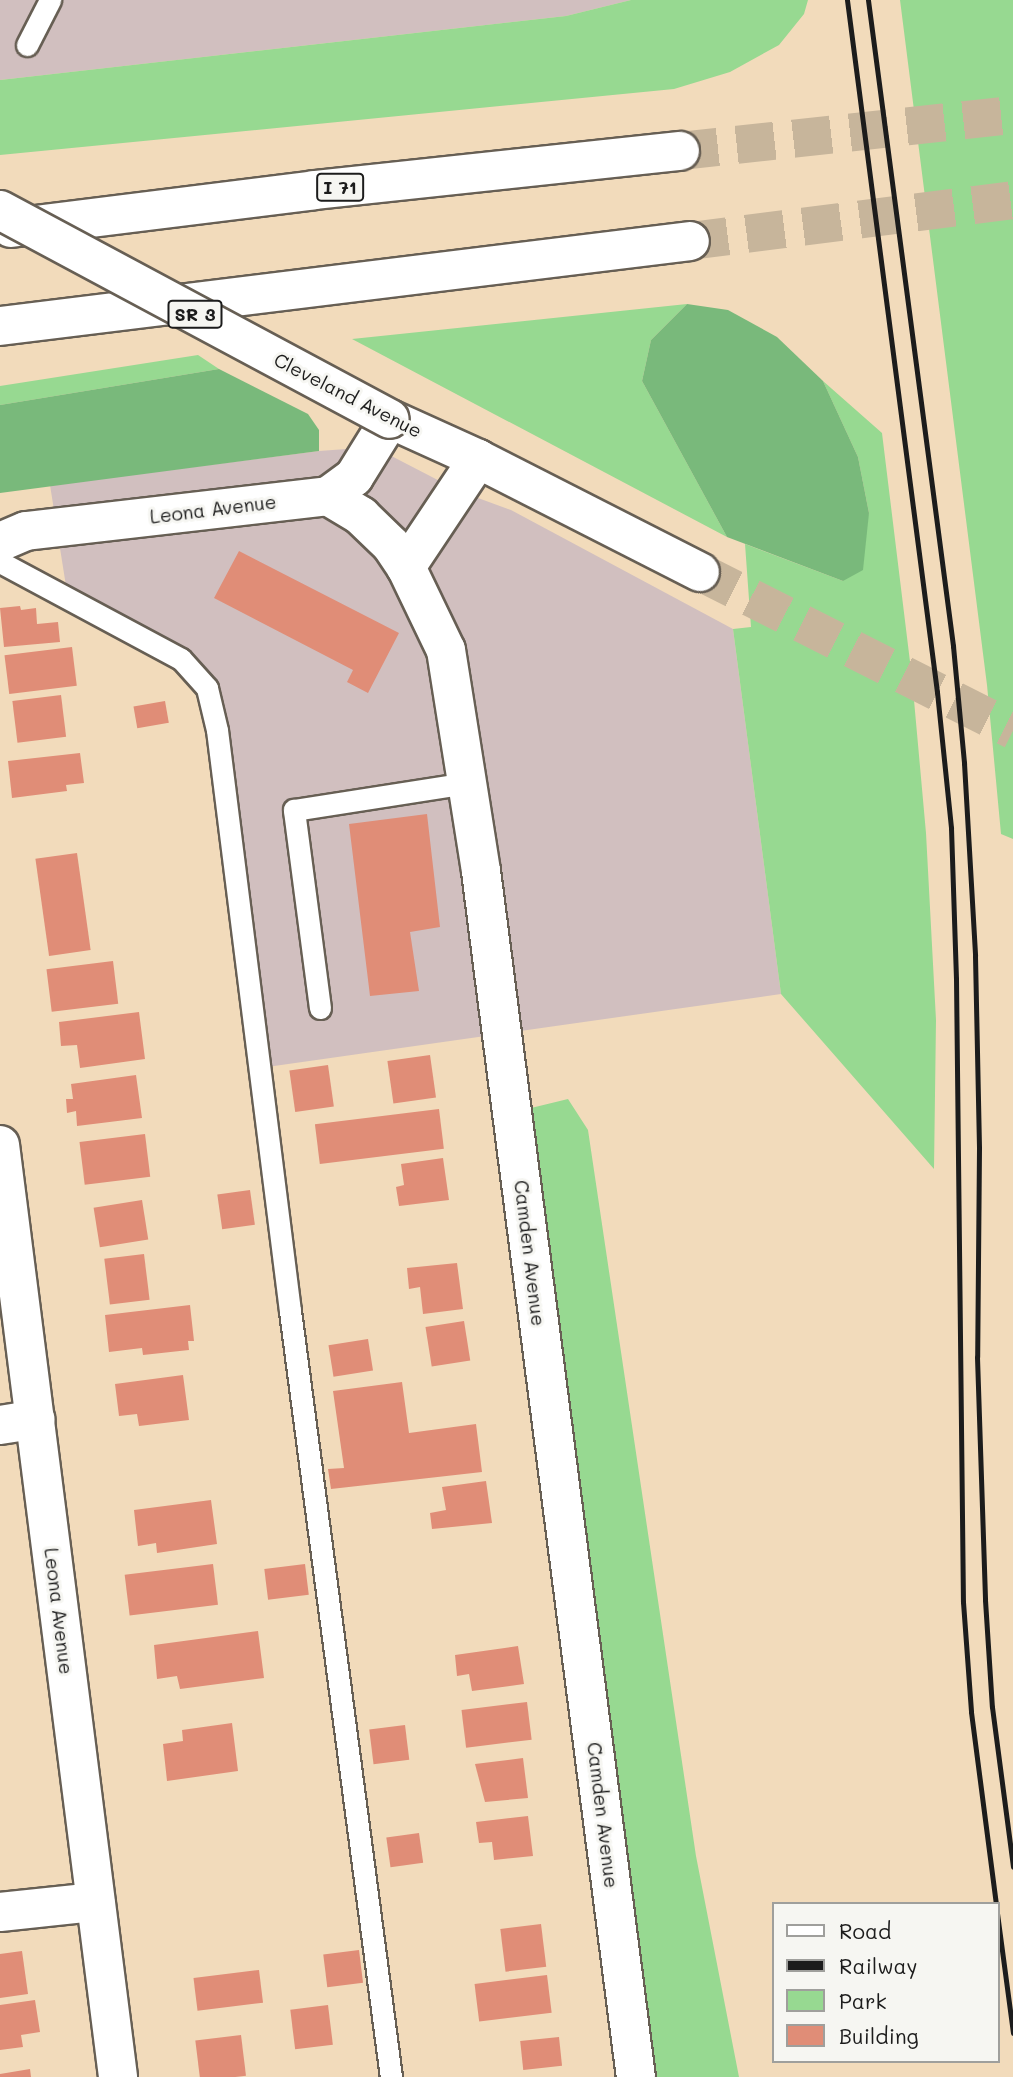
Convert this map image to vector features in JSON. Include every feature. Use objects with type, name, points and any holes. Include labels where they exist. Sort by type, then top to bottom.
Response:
[{"type":"main road","name":"I 71","points":[[0,229],[314,190],[680,151]]},
{"type":"main road","name":"Cleveland Avenue","points":[[0,210],[390,419],[478,459],[700,572]]},
{"type":"main road","points":[[0,326],[690,241]]},
{"type":"main road","points":[[328,496],[354,477],[390,419]]},
{"type":"main road","points":[[406,567],[478,459]]},
{"type":"main road","name":"Leona Avenue","points":[[0,542],[26,531],[328,496]]},
{"type":"main road","name":"Camden Avenue","points":[[328,496],[361,516],[391,545],[406,567],[446,650],[467,783],[636,2077]]},
{"type":"main road","name":"Leona Avenue","points":[[0,1145],[18,1422],[95,1902],[118,2077]]},
{"type":"main road","points":[[0,1912],[95,1902]]},
{"type":"lane","points":[[27,45],[50,0]]},
{"type":"lane","points":[[0,562],[181,659],[207,688],[218,730],[292,1325],[391,2077]]},
{"type":"lane","points":[[320,1008],[293,810],[467,783]]},
{"type":"shaded area","points":[[0,0],[631,0],[566,16],[0,80]]},
{"type":"shaded area","points":[[374,447],[459,491],[511,510],[733,629],[781,994],[260,1068],[228,724],[212,684],[69,605],[50,485],[319,451]]},
{"type":"green space","points":[[631,0],[808,0],[804,14],[779,45],[730,72],[674,89],[0,155],[0,80],[566,16]]},
{"type":"green space","points":[[900,0],[1013,0],[1013,839],[1001,834],[987,685]]},
{"type":"green space","points":[[687,304],[651,340],[642,381],[727,537],[352,339]]},
{"type":"green space","points":[[687,304],[728,310],[777,337],[823,381],[858,457],[869,513],[863,570],[843,581],[727,537],[642,381],[651,340]]},
{"type":"green space","points":[[198,355],[219,369],[0,405],[0,386]]},
{"type":"green space","points":[[219,369],[308,414],[319,430],[319,451],[0,493],[0,405]]},
{"type":"green space","points":[[823,381],[882,433],[912,678],[926,833],[936,1020],[934,1169],[781,994],[733,629],[751,627],[745,544],[843,581],[869,513],[858,457]]},
{"type":"green space","points":[[568,1099],[588,1130],[696,1856],[739,2077],[656,2077],[527,1109]]},
{"type":"building","points":[[239,551],[399,633],[368,693],[347,682],[353,670],[214,598]]},
{"type":"building","points":[[20,606],[21,610],[36,608],[37,624],[58,622],[60,642],[4,647],[0,608]]},
{"type":"building","points":[[72,647],[77,686],[9,694],[5,655]]},
{"type":"building","points":[[61,695],[66,737],[17,743],[12,701]]},
{"type":"building","points":[[165,701],[169,723],[137,728],[133,707]]},
{"type":"building","points":[[80,753],[84,783],[66,785],[67,791],[12,798],[8,761]]},
{"type":"building","points":[[427,814],[440,927],[410,932],[419,991],[370,996],[349,824]]},
{"type":"building","points":[[77,853],[91,950],[49,956],[35,859]]},
{"type":"building","points":[[113,961],[118,1004],[52,1012],[46,969]]},
{"type":"building","points":[[139,1012],[145,1059],[80,1068],[77,1045],[61,1046],[59,1022]]},
{"type":"building","points":[[430,1055],[436,1098],[393,1104],[387,1061]]},
{"type":"building","points":[[328,1065],[334,1107],[295,1112],[289,1070]]},
{"type":"building","points":[[136,1075],[142,1118],[77,1126],[76,1111],[67,1113],[66,1099],[73,1099],[71,1084]]},
{"type":"building","points":[[439,1109],[444,1149],[320,1164],[315,1124]]},
{"type":"building","points":[[145,1134],[150,1177],[85,1185],[79,1142]]},
{"type":"building","points":[[443,1158],[449,1200],[399,1206],[396,1187],[404,1185],[401,1164]]},
{"type":"building","points":[[250,1190],[255,1225],[222,1229],[217,1195]]},
{"type":"building","points":[[142,1200],[148,1240],[100,1247],[94,1208]]},
{"type":"building","points":[[144,1254],[150,1300],[110,1305],[104,1259]]},
{"type":"building","points":[[457,1263],[463,1309],[423,1314],[420,1287],[409,1289],[407,1268]]},
{"type":"building","points":[[190,1305],[194,1341],[188,1341],[189,1350],[143,1355],[142,1348],[109,1352],[105,1315]]},
{"type":"building","points":[[464,1321],[470,1361],[432,1367],[425,1327]]},
{"type":"building","points":[[368,1339],[373,1371],[333,1377],[328,1345]]},
{"type":"building","points":[[183,1375],[189,1420],[139,1426],[137,1414],[119,1416],[115,1384]]},
{"type":"building","points":[[402,1382],[409,1433],[476,1424],[482,1472],[331,1489],[328,1469],[344,1468],[333,1391]]},
{"type":"building","points":[[486,1481],[492,1523],[432,1529],[430,1513],[446,1510],[442,1487]]},
{"type":"building","points":[[211,1500],[217,1544],[157,1553],[156,1543],[138,1546],[134,1510]]},
{"type":"building","points":[[213,1564],[218,1605],[130,1616],[125,1575]]},
{"type":"building","points":[[305,1564],[309,1595],[268,1600],[264,1569]]},
{"type":"building","points":[[258,1631],[264,1678],[180,1689],[177,1676],[157,1679],[154,1645]]},
{"type":"building","points":[[518,1646],[524,1684],[472,1691],[469,1674],[457,1676],[455,1655]]},
{"type":"building","points":[[527,1702],[532,1740],[466,1748],[461,1710]]},
{"type":"building","points":[[232,1723],[238,1771],[167,1781],[163,1744],[183,1741],[182,1730]]},
{"type":"building","points":[[405,1725],[409,1760],[374,1764],[369,1729]]},
{"type":"building","points":[[523,1758],[528,1798],[485,1802],[475,1764]]},
{"type":"building","points":[[528,1816],[533,1856],[494,1860],[492,1842],[479,1843],[476,1822]]},
{"type":"building","points":[[419,1833],[423,1863],[390,1867],[386,1838]]},
{"type":"building","points":[[541,1924],[546,1967],[506,1972],[500,1929]]},
{"type":"building","points":[[359,1950],[363,1983],[327,1987],[323,1954]]},
{"type":"building","points":[[22,1951],[28,1994],[0,1998],[0,1954]]},
{"type":"building","points":[[259,1970],[263,2003],[198,2011],[193,1978]]},
{"type":"building","points":[[547,1975],[552,2013],[479,2022],[475,1984]]},
{"type":"building","points":[[35,2000],[40,2032],[21,2035],[23,2047],[0,2050],[0,2005]]},
{"type":"building","points":[[328,2005],[333,2045],[295,2049],[290,2010]]},
{"type":"building","points":[[241,2035],[246,2076],[200,2077],[195,2041]]},
{"type":"building","points":[[559,2037],[562,2066],[523,2070],[520,2041]]},
{"type":"building","points":[[30,2069],[31,2077],[0,2077],[0,2074]]},
{"type":"tunnel","points":[[680,151],[1013,115]]},
{"type":"tunnel","points":[[690,241],[1013,200]]},
{"type":"tunnel","points":[[700,572],[1013,730]]},
{"type":"railway","points":[[847,0],[937,692],[951,828],[956,979],[963,1602],[971,1712],[996,1902]]},
{"type":"railway","points":[[868,0],[953,646],[964,763],[975,956],[979,1148],[977,1357],[985,1600],[992,1707],[1013,1867]]},
{"type":"railway","points":[[999,1928],[1013,2033]]}]
